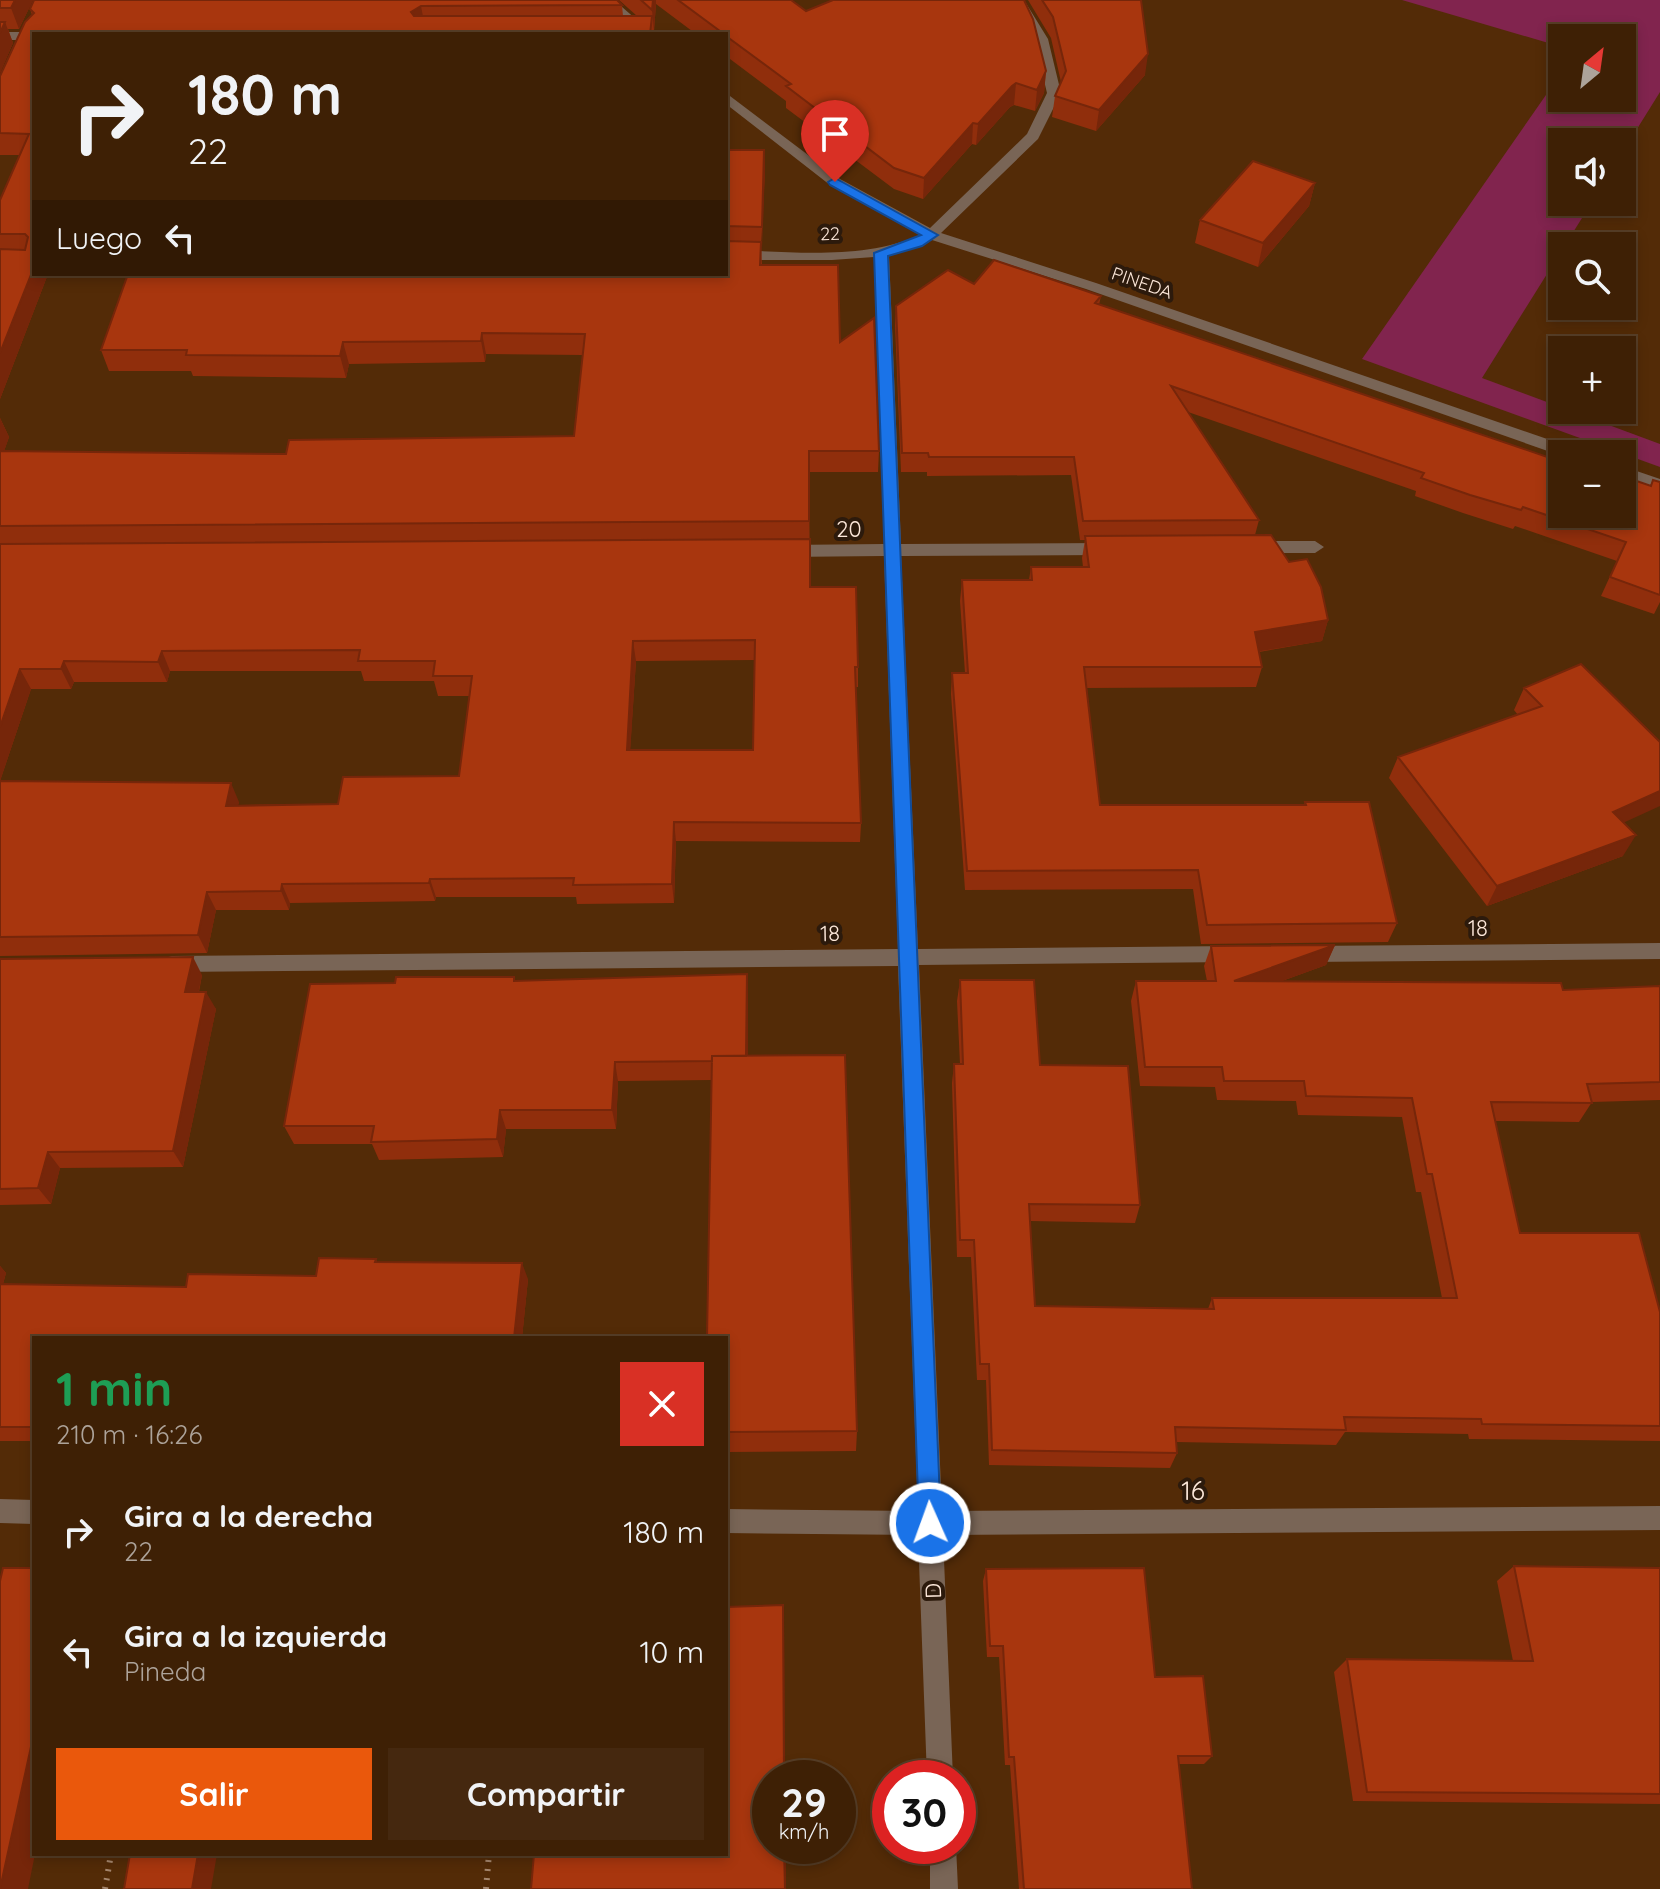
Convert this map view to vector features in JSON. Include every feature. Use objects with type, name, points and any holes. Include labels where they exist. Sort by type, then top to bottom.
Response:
[{"type":"street","points":[[606,0],[644,32]]},
{"type":"street","points":[[931,235],[1033,136],[1054,93],[1041,39],[1018,0]]},
{"type":"street","points":[[0,36],[28,36]]},
{"type":"street","name":"PINEDA","points":[[728,99],[835,182],[931,235],[1121,296],[1548,445]]},
{"type":"street","name":"22","points":[[728,255],[881,253],[917,243],[931,235]]},
{"type":"street","name":"D","points":[[881,253],[939,1760]]},
{"type":"street","points":[[1636,477],[1660,485]]},
{"type":"street","points":[[1236,548],[1315,547]]},
{"type":"street","name":"20","points":[[765,551],[1127,548]]},
{"type":"street","name":"18","points":[[159,964],[1660,951]]},
{"type":"street","points":[[0,1511],[32,1512]]},
{"type":"street","name":"16","points":[[728,1521],[930,1523],[1660,1518]]},
{"type":"street","points":[[943,1864],[944,1889]]},
{"type":"path","points":[[105,1889],[111,1856]]},
{"type":"path","points":[[486,1889],[489,1856]]},
{"type":"shaded area","points":[[1402,0],[1660,0],[1660,92],[1636,131],[1636,128],[1548,128],[1548,216],[1583,216],[1573,232],[1548,232],[1548,272],[1482,378],[1548,402],[1548,424],[1606,424],[1660,444],[1660,467],[1636,458],[1636,440],[1586,440],[1362,359],[1548,92],[1548,112],[1636,112],[1636,24],[1548,24],[1548,43]]},
{"type":"building","points":[[0,0],[15,0],[11,8],[0,8]]},
{"type":"building","points":[[34,0],[617,0],[622,5],[421,6],[411,12],[414,16],[652,16],[650,32],[32,32],[32,272],[0,353],[0,249],[25,250],[28,237],[25,234],[0,234],[0,200],[29,134],[0,133],[0,76],[25,22],[34,13],[30,9]]},
{"type":"building","points":[[641,0],[653,0],[652,10]]},
{"type":"building","points":[[678,0],[791,0],[806,11],[833,0],[1024,0],[1033,19],[1046,71],[1037,90],[1016,83],[1012,86],[978,124],[973,123],[924,178],[894,168],[786,86],[791,84],[728,37],[728,32],[721,32]]},
{"type":"building","points":[[1042,0],[1141,0],[1148,54],[1099,110],[1055,96],[1066,71],[1053,17]]},
{"type":"building","points":[[728,150],[764,150],[762,227],[728,226]]},
{"type":"building","points":[[1253,161],[1315,183],[1263,243],[1200,220]]},
{"type":"building","points":[[728,241],[761,242],[760,265],[838,265],[840,342],[874,318],[879,451],[809,451],[809,521],[0,526],[0,451],[286,454],[289,440],[574,436],[585,334],[482,333],[481,341],[343,342],[340,356],[186,355],[187,350],[101,350],[127,276],[728,276]]},
{"type":"building","points":[[994,260],[1101,296],[1095,303],[1548,457],[1548,515],[1470,495],[1421,478],[1424,473],[1171,386],[1259,520],[1083,521],[1074,457],[929,457],[928,453],[902,453],[896,306],[948,270],[974,284]]},
{"type":"building","points":[[1653,480],[1660,482],[1660,595],[1610,577],[1626,542],[1585,528],[1636,528],[1636,481],[1651,486]]},
{"type":"building","points":[[1271,535],[1289,562],[1307,559],[1321,587],[1328,620],[1255,632],[1262,667],[1084,667],[1100,805],[1369,802],[1397,923],[1207,925],[1198,870],[967,871],[952,673],[968,673],[962,580],[1032,580],[1031,567],[1089,567],[1085,536]]},
{"type":"building","points":[[810,539],[810,587],[856,587],[858,667],[855,667],[861,823],[674,822],[672,884],[573,885],[574,878],[282,884],[281,891],[207,892],[198,935],[0,937],[0,781],[231,783],[226,806],[338,804],[343,777],[459,776],[472,676],[433,676],[435,661],[358,661],[360,650],[162,651],[158,662],[64,661],[61,669],[20,669],[0,727],[0,544]],"holes":[[[755,640],[753,750],[627,750],[633,641]]]},
{"type":"building","points":[[1581,664],[1660,742],[1660,791],[1613,812],[1636,835],[1497,886],[1398,757],[1542,706],[1524,688]]},
{"type":"building","points":[[1335,945],[1234,981],[1561,983],[1563,990],[1660,986],[1660,1082],[1587,1084],[1592,1103],[1491,1102],[1520,1233],[1639,1233],[1660,1312],[1660,1426],[1482,1424],[1481,1419],[1344,1417],[1346,1430],[1175,1427],[1177,1453],[992,1450],[989,1364],[980,1364],[974,1240],[960,1240],[954,1064],[963,1064],[960,980],[1034,980],[1040,1065],[1128,1066],[1140,1205],[1029,1204],[1035,1306],[1214,1309],[1212,1298],[1457,1298],[1432,1174],[1427,1174],[1412,1098],[1306,1096],[1304,1081],[1224,1081],[1222,1067],[1145,1067],[1136,981],[1216,981],[1211,946]]},
{"type":"building","points":[[193,957],[185,992],[206,992],[173,1151],[48,1152],[38,1188],[0,1189],[0,959]]},
{"type":"building","points":[[747,974],[746,1056],[712,1056],[712,1061],[615,1062],[612,1110],[500,1110],[497,1139],[371,1142],[374,1126],[284,1126],[310,984],[395,983],[396,977],[514,977],[514,981]]},
{"type":"building","points":[[845,1055],[857,1431],[728,1432],[728,1336],[707,1336],[712,1056]]},
{"type":"building","points":[[319,1258],[376,1259],[375,1262],[522,1263],[514,1336],[32,1336],[32,1427],[0,1427],[0,1284],[186,1287],[188,1274],[316,1276]]},
{"type":"building","points":[[1514,1566],[1660,1568],[1660,1794],[1367,1792],[1347,1659],[1533,1661]]},
{"type":"building","points":[[3,1568],[32,1568],[32,1742],[0,1889],[0,1581]]},
{"type":"building","points":[[1144,1568],[1155,1677],[1203,1676],[1212,1756],[1178,1756],[1192,1889],[1024,1889],[1014,1757],[1009,1757],[1003,1646],[990,1646],[986,1569]]},
{"type":"building","points":[[783,1605],[784,1760],[752,1760],[752,1864],[784,1864],[785,1889],[531,1889],[534,1856],[728,1856],[728,1607]]},
{"type":"building","points":[[130,1856],[198,1856],[192,1889],[124,1889]]},
{"type":"route","points":[[835,182],[931,235],[917,243],[881,253],[930,1523]]}]
